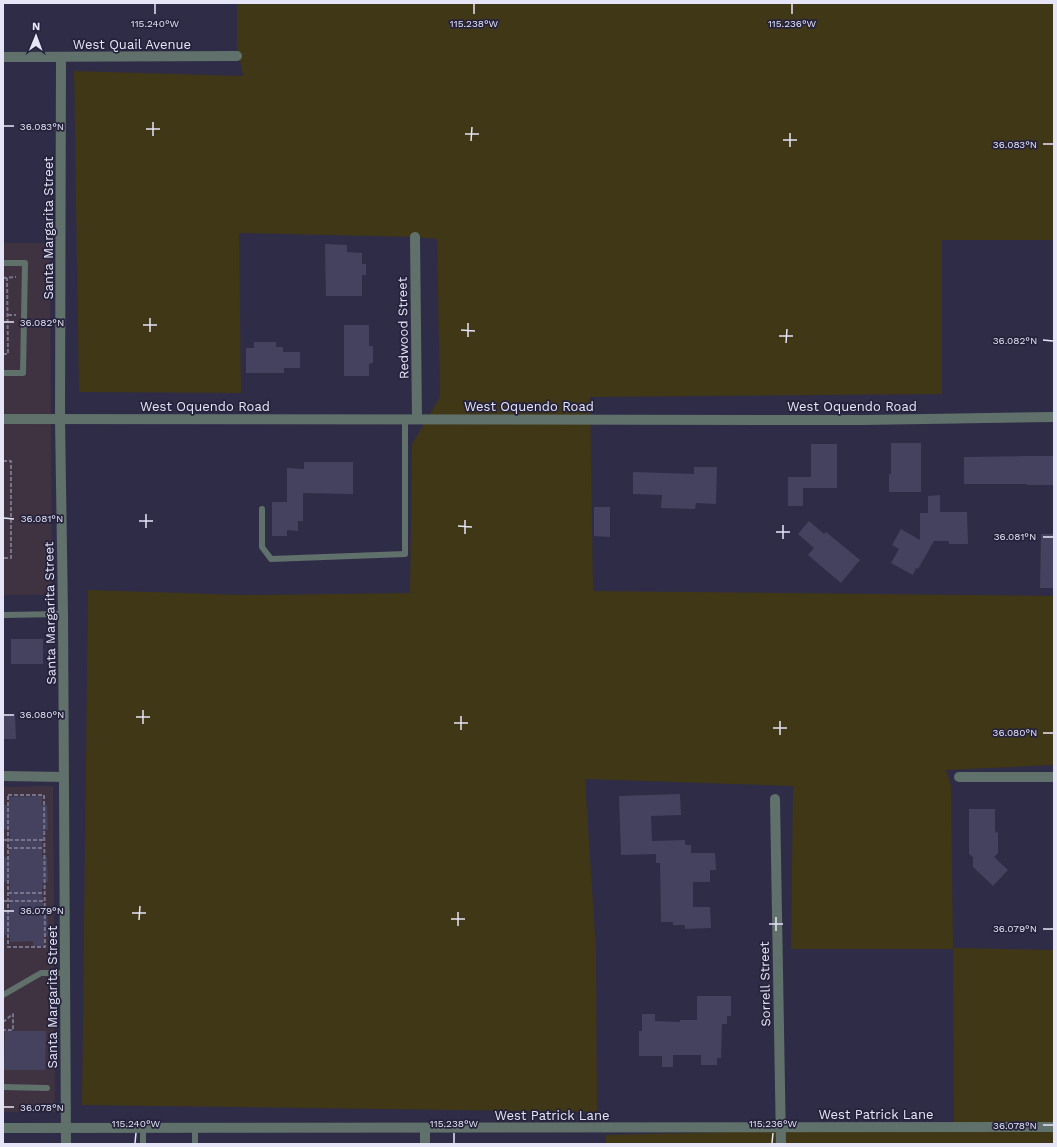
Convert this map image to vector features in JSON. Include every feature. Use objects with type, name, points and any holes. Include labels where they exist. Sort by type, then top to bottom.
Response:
[{"type":"street","name":"West Quail Avenue","points":[[3,57],[237,56]]},
{"type":"street","name":"Santa Margarita Street","points":[[61,57],[60,419],[63,614],[66,1144]]},
{"type":"street","name":"Redwood Street","points":[[415,236],[417,419]]},
{"type":"street","name":"West Oquendo Road","points":[[3,419],[863,420],[1054,417]]},
{"type":"street","points":[[3,776],[64,777]]},
{"type":"street","points":[[959,777],[1054,777]]},
{"type":"street","name":"Sorrell Street","points":[[775,799],[781,1144]]},
{"type":"street","name":"West Patrick Lane","points":[[3,1128],[1054,1127]]},
{"type":"street","points":[[425,1128],[425,1144]]},
{"type":"lane","points":[[3,263],[25,263],[23,373],[3,373]]},
{"type":"lane","points":[[262,509],[262,547],[271,559],[405,554],[405,419]]},
{"type":"lane","points":[[3,615],[63,614]]},
{"type":"lane","points":[[3,995],[41,973],[64,974]]},
{"type":"lane","points":[[3,1087],[47,1088]]},
{"type":"lane","points":[[143,1128],[143,1144]]},
{"type":"lane","points":[[195,1128],[195,1144]]},
{"type":"path","points":[[3,278],[7,278],[8,354],[3,354]]},
{"type":"path","points":[[3,461],[11,461],[11,558],[3,558]]},
{"type":"path","points":[[8,795],[44,795],[45,947],[8,947],[8,840],[8,795]]},
{"type":"path","points":[[3,840],[44,840]]},
{"type":"path","points":[[8,848],[44,848]]},
{"type":"path","points":[[8,893],[44,893]]},
{"type":"path","points":[[3,901],[44,901]]},
{"type":"path","points":[[3,1022],[13,1014],[13,1030],[3,1030]]},
{"type":"shaded area","points":[[3,243],[50,243],[52,595],[3,595]]},
{"type":"shaded area","points":[[53,786],[55,1112],[3,1112],[3,787]]},
{"type":"sand","points":[[237,3],[1054,3],[1054,240],[942,240],[942,394],[590,397],[593,591],[1054,596],[1054,765],[946,770],[951,786],[953,948],[1054,950],[1054,1144],[606,1144],[606,1135],[954,1127],[953,949],[791,949],[793,786],[585,779],[596,951],[597,1112],[82,1105],[88,590],[244,595],[410,593],[412,444],[440,397],[437,239],[415,237],[239,233],[241,393],[79,392],[74,71],[243,76],[237,46]]},
{"type":"building","points":[[325,244],[347,245],[347,252],[362,253],[362,264],[366,264],[366,275],[362,275],[362,296],[326,296]]},
{"type":"building","points":[[344,325],[369,325],[369,346],[373,346],[373,363],[369,364],[369,376],[344,376]]},
{"type":"building","points":[[254,342],[276,342],[276,347],[283,347],[283,352],[300,352],[300,368],[284,368],[284,373],[246,373],[246,348],[254,348]]},
{"type":"building","points":[[891,443],[921,443],[921,492],[889,492],[889,474],[891,474]]},
{"type":"building","points":[[811,444],[837,444],[837,488],[803,488],[803,506],[788,506],[788,477],[811,477]]},
{"type":"building","points":[[1054,456],[1054,485],[964,484],[964,457]]},
{"type":"building","points":[[304,462],[353,462],[353,494],[303,493],[303,521],[298,521],[298,531],[287,530],[287,536],[272,536],[272,502],[287,502],[287,468],[304,469]]},
{"type":"building","points":[[694,467],[717,467],[716,504],[696,503],[695,509],[661,508],[662,495],[633,494],[633,472],[694,474]]},
{"type":"building","points":[[940,495],[940,512],[967,512],[968,544],[949,544],[949,541],[934,541],[913,575],[891,563],[899,549],[892,545],[901,529],[920,540],[920,513],[928,513],[928,496]]},
{"type":"building","points":[[594,507],[610,507],[610,537],[594,536]]},
{"type":"building","points":[[809,521],[824,534],[826,532],[860,560],[841,583],[808,555],[814,548],[798,534]]},
{"type":"building","points":[[1041,534],[1054,534],[1054,588],[1040,588]]},
{"type":"building","points":[[11,639],[43,639],[43,664],[11,664]]},
{"type":"building","points":[[15,714],[16,739],[3,739],[3,715]]},
{"type":"building","points":[[680,794],[681,815],[651,816],[652,841],[685,840],[685,845],[691,845],[691,853],[715,853],[716,870],[710,870],[710,882],[693,882],[693,907],[710,907],[711,928],[685,929],[685,925],[673,925],[673,922],[661,922],[660,863],[656,863],[656,854],[621,855],[619,796]]},
{"type":"building","points":[[42,796],[42,805],[47,805],[48,830],[44,830],[44,839],[42,839],[42,857],[47,857],[48,882],[43,882],[42,891],[43,910],[47,910],[48,936],[44,935],[44,946],[33,946],[33,941],[10,942],[10,934],[3,935],[3,910],[10,910],[10,882],[3,882],[3,857],[9,857],[10,829],[3,829],[3,805],[9,805],[9,797]]},
{"type":"building","points":[[969,809],[995,809],[995,831],[998,833],[998,853],[994,857],[1008,870],[993,886],[973,867],[973,857],[969,854]]},
{"type":"building","points":[[697,996],[731,996],[731,1016],[727,1016],[727,1024],[722,1024],[721,1058],[717,1058],[717,1065],[701,1065],[701,1055],[673,1055],[673,1067],[662,1067],[662,1056],[639,1056],[639,1031],[642,1031],[642,1014],[655,1014],[655,1021],[680,1022],[680,1020],[697,1020]]},
{"type":"building","points":[[5,1031],[46,1031],[45,1070],[4,1070]]}]
